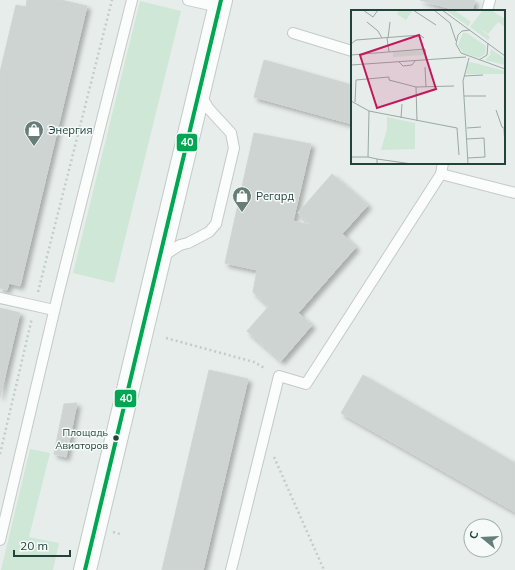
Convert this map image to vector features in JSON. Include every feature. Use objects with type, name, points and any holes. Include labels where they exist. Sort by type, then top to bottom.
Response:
[{"type":"main road","points":[[85,570],[220,3]]},
{"type":"lane","points":[[0,540],[54,310],[132,0]]},
{"type":"lane","points":[[188,0],[220,3]]},
{"type":"lane","points":[[486,10],[490,0]]},
{"type":"lane","points":[[293,33],[351,51]]},
{"type":"lane","points":[[160,259],[180,245],[188,243],[209,232],[216,224],[234,148],[231,133],[209,109],[199,92]]},
{"type":"lane","points":[[231,570],[279,376],[306,384],[440,174],[443,164]]},
{"type":"lane","points":[[440,174],[515,193]]},
{"type":"lane","points":[[0,298],[54,310]]},
{"type":"path","points":[[0,454],[112,0]]},
{"type":"path","points":[[166,338],[254,362],[279,376]]},
{"type":"path","points":[[264,435],[324,570]]},
{"type":"green space","points":[[140,1],[181,11],[114,283],[73,273]]},
{"type":"green space","points":[[30,449],[50,453],[29,537],[59,543],[53,570],[1,570]]},
{"type":"building","points":[[27,0],[61,0],[87,6],[20,286],[9,283],[7,290],[0,288],[0,72],[16,5],[26,7]]},
{"type":"building","points":[[420,0],[475,0],[472,10],[455,10]]},
{"type":"building","points":[[264,60],[351,85],[351,124],[254,97]]},
{"type":"building","points":[[254,133],[311,144],[293,221],[311,225],[298,213],[332,174],[368,205],[342,234],[356,247],[298,313],[312,325],[281,361],[247,331],[269,306],[253,292],[257,270],[225,263]]},
{"type":"building","points":[[0,308],[20,313],[0,397]]},
{"type":"building","points":[[209,370],[248,379],[203,570],[162,570]]},
{"type":"building","points":[[363,375],[515,463],[515,512],[341,413]]},
{"type":"building","points":[[77,403],[66,457],[54,454],[64,404]]},
{"type":"transit line","name":"40","points":[[85,570],[221,0]]},
{"type":"place","name":"Энергия","points":[[34,147]]},
{"type":"place","name":"Регард","points":[[242,213]]},
{"type":"place","name":"Площадь Авиаторов","points":[[116,438]]}]
